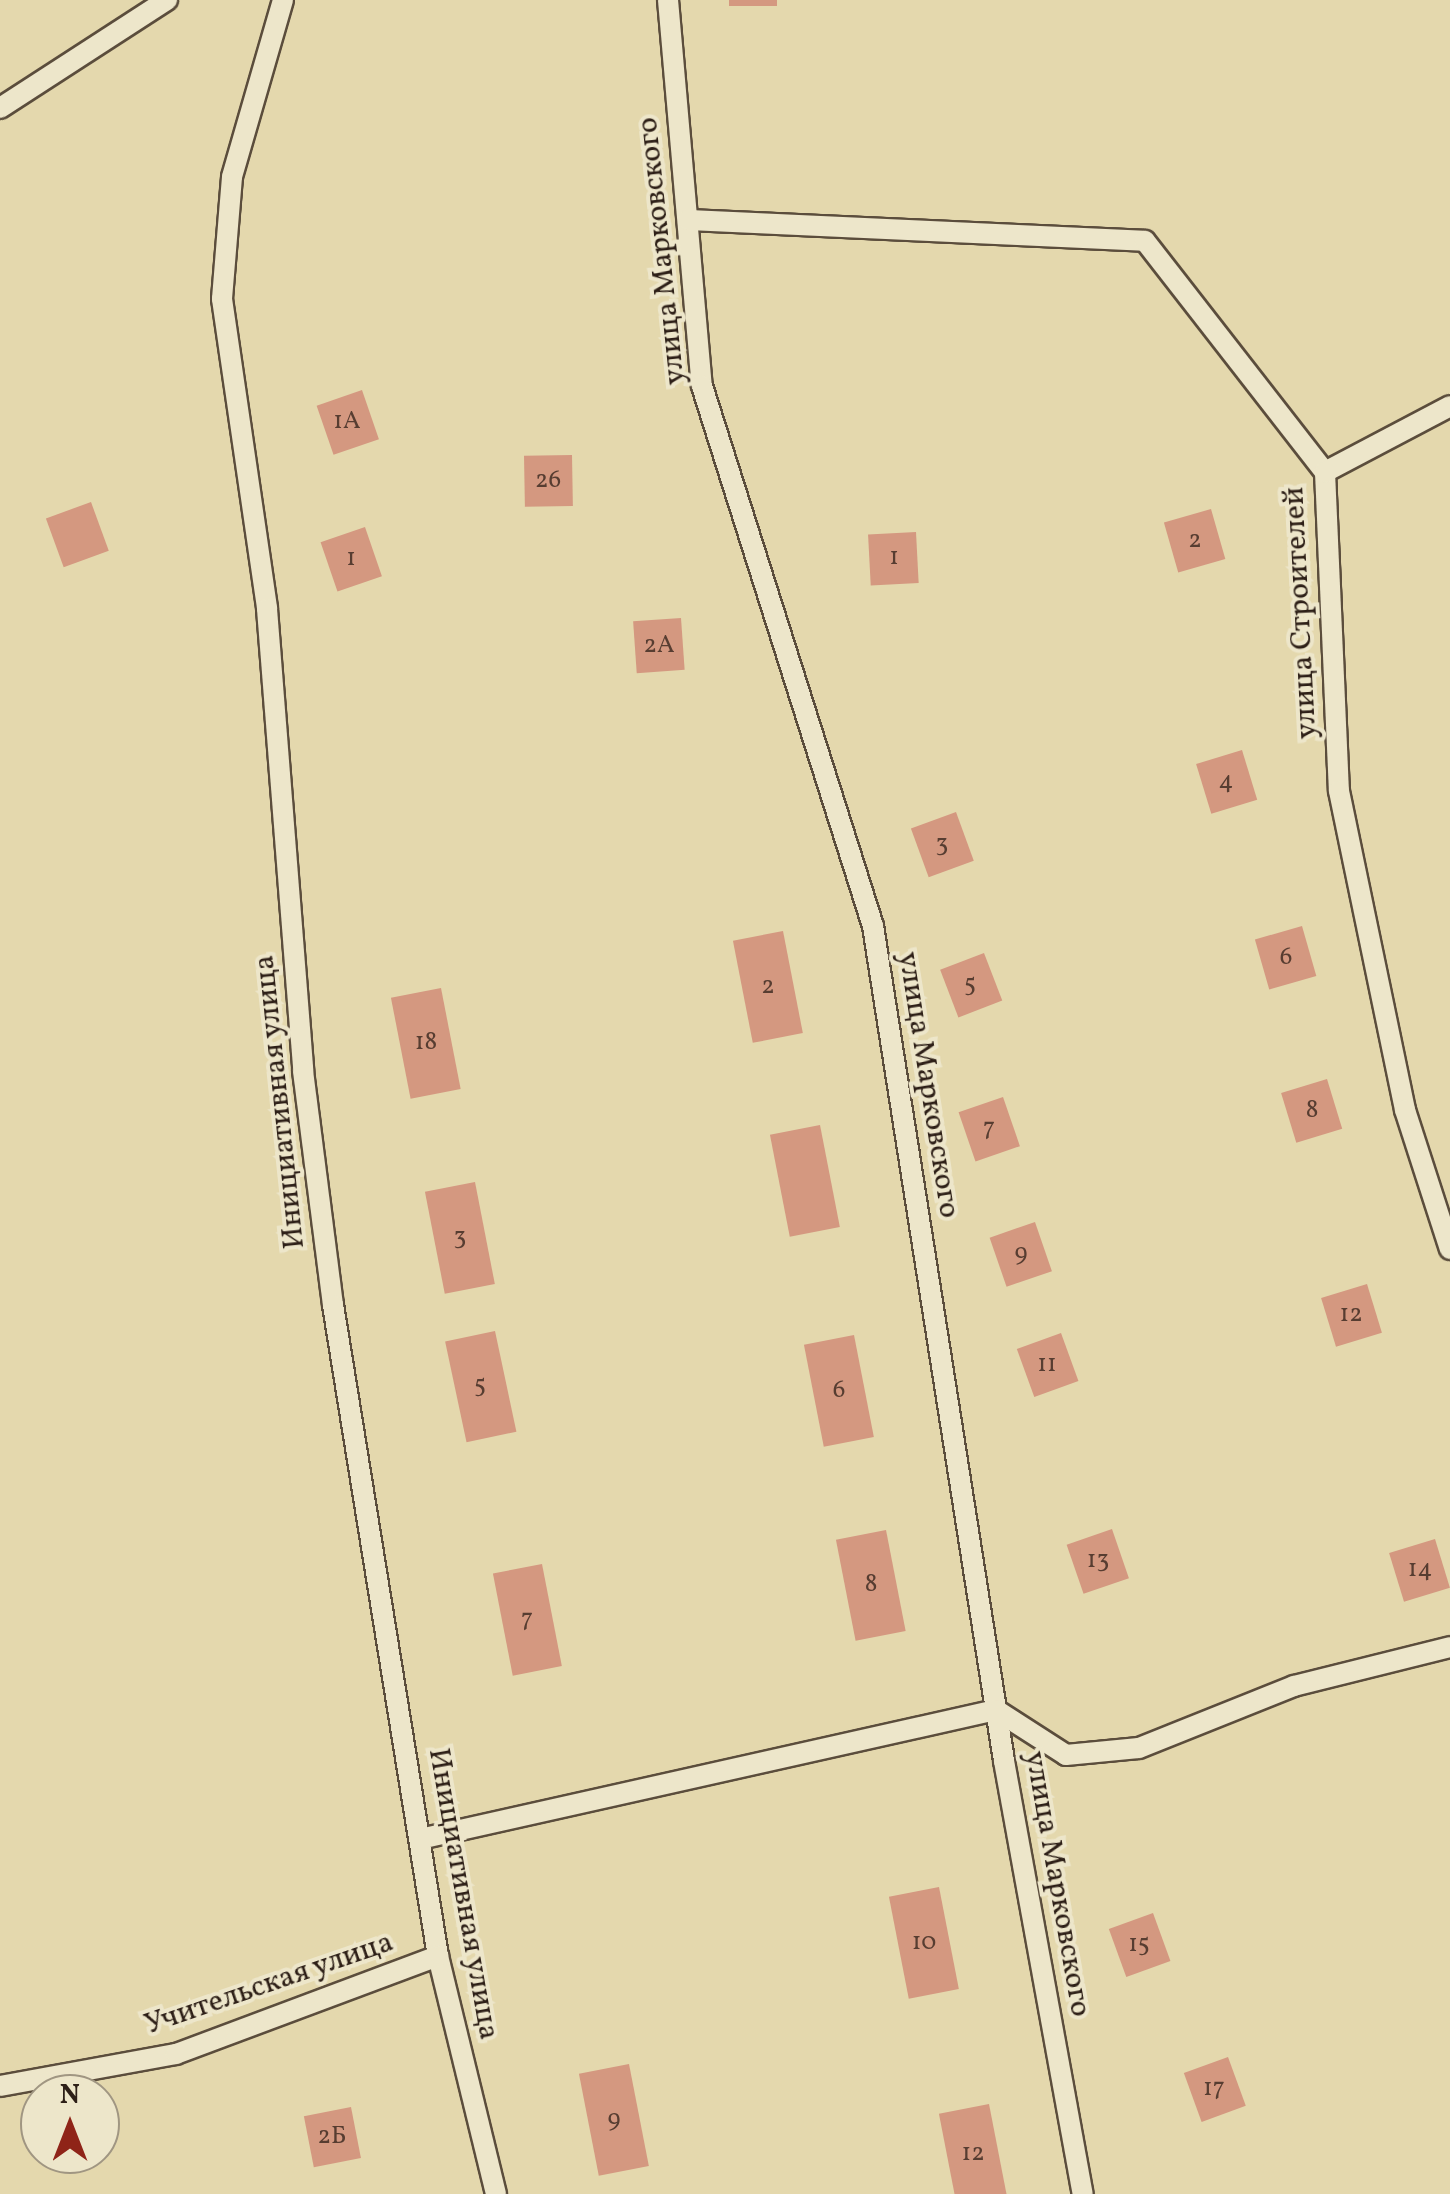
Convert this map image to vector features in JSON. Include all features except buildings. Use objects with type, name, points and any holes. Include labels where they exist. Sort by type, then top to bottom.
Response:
[{"type":"lane","points":[[0,108],[167,0]]},
{"type":"lane","name":"Инициативная улица","points":[[283,0],[232,177],[222,299],[267,609],[308,1110],[438,1956],[496,2194]]},
{"type":"lane","name":"улица Марковского","points":[[668,0],[702,386],[873,926],[996,1710],[1083,2194]]},
{"type":"lane","name":"улица Строителей","points":[[688,220],[1145,241],[1325,472],[1339,791],[1405,1110],[1450,1249]]},
{"type":"lane","points":[[1325,472],[1450,406]]},
{"type":"lane","points":[[420,1839],[996,1710],[1066,1755],[1139,1748],[1294,1686],[1450,1646]]},
{"type":"lane","name":"Учительская улица","points":[[0,2086],[176,2054],[438,1956]]}]
